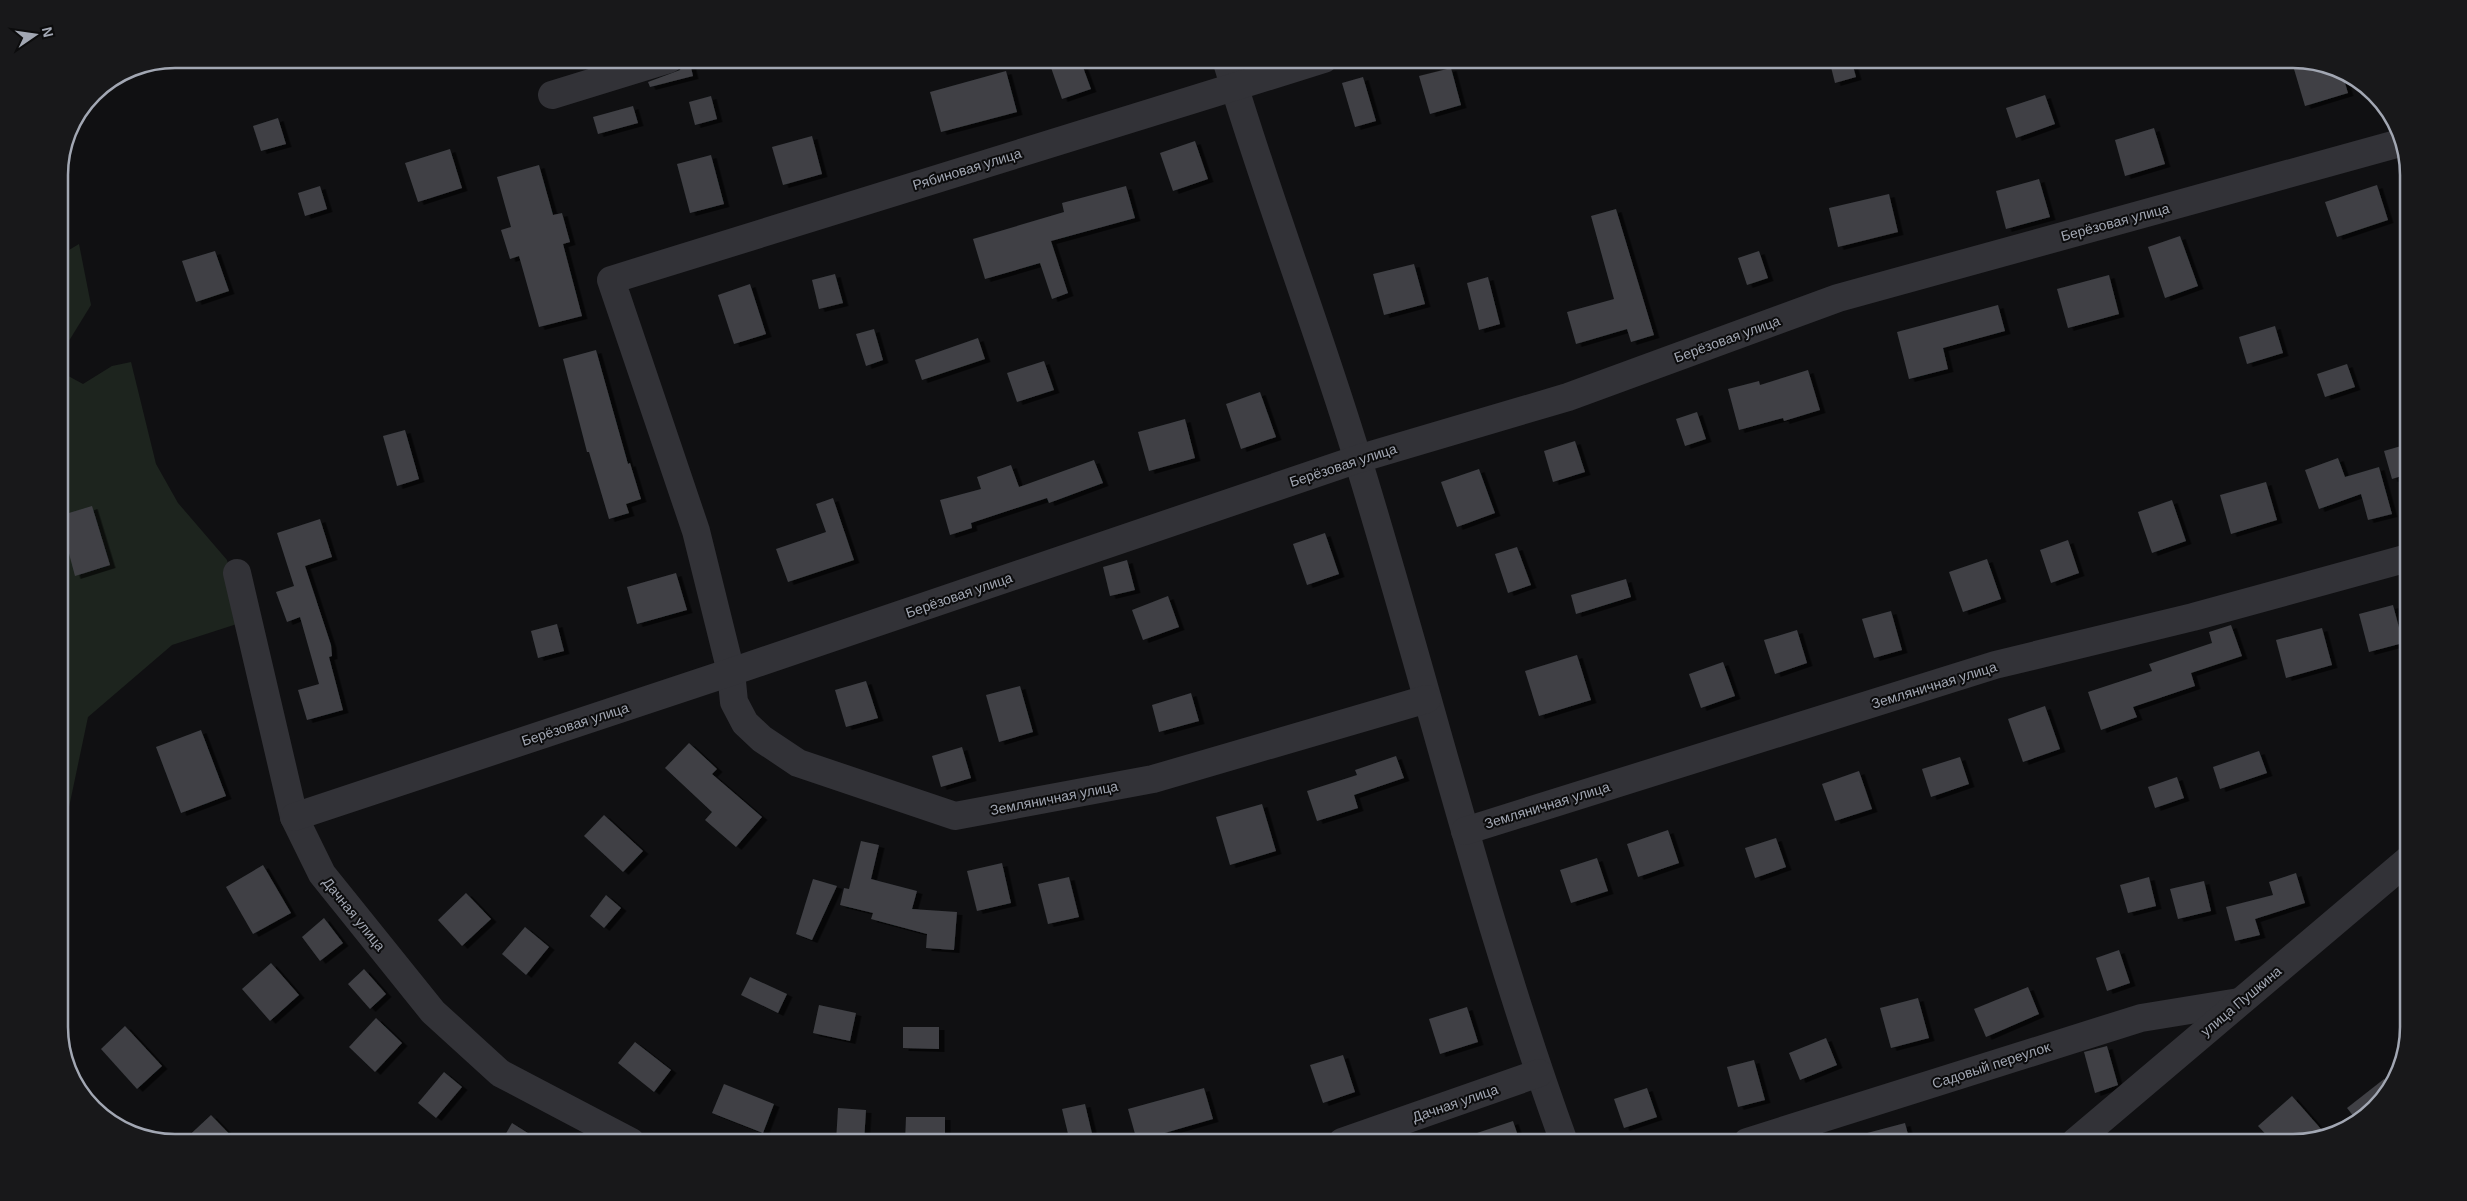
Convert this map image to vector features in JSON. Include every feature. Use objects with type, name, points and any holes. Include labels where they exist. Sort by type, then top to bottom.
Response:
[{"type":"street","points":[[552,95],[640,68]]},
{"type":"street","points":[[1229,68],[1358,459],[1465,831],[1539,1073],[1561,1134]]},
{"type":"street","name":"Рябиновая улица","points":[[611,280],[1294,68]]},
{"type":"street","name":"Берёзовая улица","points":[[294,817],[731,672],[1358,459],[1568,397],[1838,298],[2395,145]]},
{"type":"street","name":"Земляничная улица","points":[[611,280],[696,531],[731,672],[734,702],[745,723],[781,754],[798,763],[955,816],[1153,779],[1427,699]]},
{"type":"street","name":"Земляничная улица","points":[[1465,831],[1995,666],[2193,617],[2399,560]]},
{"type":"street","name":"Дачная улица","points":[[237,573],[294,817],[322,874],[433,1012],[500,1073],[616,1134]]},
{"type":"street","name":"улица Пушкина","points":[[2084,1134],[2400,867]]},
{"type":"street","name":"Садовый переулок","points":[[1772,1134],[2141,1018],[2239,1002]]},
{"type":"street","name":"Дачная улица","points":[[1365,1134],[1539,1073]]},
{"type":"shaded area","points":[[79,244],[91,305],[68,342],[68,251]]},
{"type":"shaded area","points":[[131,362],[156,464],[178,503],[227,560],[243,622],[172,645],[88,717],[68,812],[68,376],[83,384],[112,366]]},
{"type":"building","points":[[681,68],[691,68],[693,76],[650,87],[648,82],[680,70]]},
{"type":"building","points":[[1051,68],[1083,68],[1091,89],[1062,99]]},
{"type":"building","points":[[1451,68],[1461,105],[1430,114],[1419,76]]},
{"type":"building","points":[[1831,68],[1854,68],[1856,77],[1835,83]]},
{"type":"building","points":[[2294,68],[2307,68],[2320,71],[2344,81],[2348,93],[2305,106]]},
{"type":"building","points":[[1006,71],[1017,112],[941,132],[930,92]]},
{"type":"building","points":[[1363,77],[1376,121],[1355,127],[1342,83]]},
{"type":"building","points":[[2045,95],[2055,124],[2016,138],[2006,108]]},
{"type":"building","points":[[711,96],[717,119],[695,125],[689,102]]},
{"type":"building","points":[[633,106],[638,123],[598,134],[593,117]]},
{"type":"building","points":[[278,118],[286,144],[261,151],[253,126]]},
{"type":"building","points":[[2154,128],[2165,164],[2125,176],[2115,140]]},
{"type":"building","points":[[812,136],[822,174],[783,185],[772,147]]},
{"type":"building","points":[[1195,141],[1208,179],[1173,191],[1160,153]]},
{"type":"building","points":[[450,149],[462,188],[418,202],[405,163]]},
{"type":"building","points":[[711,155],[724,204],[690,213],[677,164]]},
{"type":"building","points":[[539,165],[553,215],[562,213],[570,242],[563,244],[582,316],[539,327],[519,256],[510,259],[501,230],[511,227],[497,177]]},
{"type":"building","points":[[2039,179],[2050,217],[2006,229],[1996,191]]},
{"type":"building","points":[[2377,185],[2388,220],[2337,237],[2325,202]]},
{"type":"building","points":[[320,186],[327,209],[305,216],[298,193]]},
{"type":"building","points":[[1126,186],[1135,218],[1051,241],[1068,293],[1052,299],[1040,263],[985,279],[973,239],[1064,212],[1062,203]]},
{"type":"building","points":[[1889,194],[1898,232],[1838,247],[1829,208]]},
{"type":"building","points":[[1616,209],[1654,335],[1631,342],[1627,329],[1576,344],[1567,312],[1614,299],[1591,216]]},
{"type":"building","points":[[2180,236],[2198,286],[2165,298],[2148,247]]},
{"type":"building","points":[[215,251],[229,291],[196,302],[182,261]]},
{"type":"building","points":[[1759,251],[1768,278],[1747,285],[1738,258]]},
{"type":"building","points":[[1414,264],[1425,304],[1384,315],[1373,274]]},
{"type":"building","points":[[835,274],[843,303],[819,309],[812,280]]},
{"type":"building","points":[[2109,275],[2119,314],[2068,328],[2057,289]]},
{"type":"building","points":[[1488,277],[1500,324],[1479,330],[1467,283]]},
{"type":"building","points":[[750,284],[766,334],[734,344],[718,295]]},
{"type":"building","points":[[1998,305],[2005,331],[1943,348],[1948,369],[1909,379],[1897,332]]},
{"type":"building","points":[[2275,326],[2283,353],[2247,364],[2239,337]]},
{"type":"building","points":[[874,329],[883,360],[866,366],[856,334]]},
{"type":"building","points":[[978,338],[985,359],[922,380],[915,360]]},
{"type":"building","points":[[596,350],[628,464],[630,463],[641,499],[626,504],[629,513],[609,519],[589,452],[587,452],[563,359]]},
{"type":"building","points":[[1044,361],[1054,390],[1017,402],[1007,373]]},
{"type":"building","points":[[2347,364],[2355,387],[2325,397],[2317,374]]},
{"type":"building","points":[[1808,370],[1820,410],[1784,421],[1783,418],[1739,430],[1728,389],[1759,381],[1760,385]]},
{"type":"building","points":[[1260,392],[1276,437],[1241,449],[1226,404]]},
{"type":"building","points":[[1697,412],[1706,439],[1685,446],[1676,419]]},
{"type":"building","points":[[1185,419],[1195,458],[1149,471],[1138,432]]},
{"type":"building","points":[[405,430],[419,479],[397,486],[383,436]]},
{"type":"building","points":[[1575,441],[1585,472],[1553,482],[1544,451]]},
{"type":"building","points":[[2399,447],[2399,477],[2392,479],[2384,451]]},
{"type":"building","points":[[2338,458],[2345,477],[2379,467],[2392,514],[2368,520],[2361,494],[2319,509],[2305,470]]},
{"type":"building","points":[[1094,460],[1103,483],[1049,503],[1047,498],[971,523],[972,528],[950,535],[940,500],[981,489],[977,477],[1011,465],[1019,487]]},
{"type":"building","points":[[1479,469],[1495,513],[1457,527],[1441,482]]},
{"type":"building","points":[[2266,482],[2277,520],[2231,534],[2220,495]]},
{"type":"building","points":[[833,498],[854,560],[788,582],[776,549],[826,532],[816,504]]},
{"type":"building","points":[[2172,500],[2186,541],[2152,553],[2138,512]]},
{"type":"building","points":[[92,506],[110,565],[75,576],[68,550],[68,513]]},
{"type":"building","points":[[320,519],[332,557],[305,566],[331,645],[332,656],[329,657],[343,710],[307,720],[298,690],[319,684],[300,617],[287,622],[276,592],[294,586],[277,533]]},
{"type":"building","points":[[1325,533],[1339,574],[1307,585],[1293,544]]},
{"type":"building","points":[[2068,540],[2079,573],[2051,583],[2040,550]]},
{"type":"building","points":[[1517,547],[1531,585],[1508,593],[1495,554]]},
{"type":"building","points":[[1987,559],[2001,599],[1963,612],[1949,572]]},
{"type":"building","points":[[1127,560],[1135,590],[1110,596],[1103,567]]},
{"type":"building","points":[[676,573],[687,610],[637,624],[627,587]]},
{"type":"building","points":[[1626,579],[1631,597],[1576,614],[1571,595]]},
{"type":"building","points":[[1168,596],[1179,627],[1143,640],[1132,610]]},
{"type":"building","points":[[2393,605],[2400,630],[2400,644],[2369,652],[2359,614]]},
{"type":"building","points":[[1891,611],[1902,650],[1874,658],[1862,619]]},
{"type":"building","points":[[557,624],[564,651],[538,658],[531,631]]},
{"type":"building","points":[[2231,625],[2242,656],[2191,673],[2195,686],[2133,707],[2137,717],[2101,730],[2088,692],[2152,671],[2149,664],[2212,643],[2209,632]]},
{"type":"building","points":[[2322,628],[2332,665],[2286,678],[2276,640]]},
{"type":"building","points":[[1797,630],[1807,663],[1775,674],[1764,640]]},
{"type":"building","points":[[1577,655],[1591,700],[1539,716],[1525,671]]},
{"type":"building","points":[[1723,662],[1735,696],[1701,708],[1689,674]]},
{"type":"building","points":[[866,681],[878,718],[846,727],[835,690]]},
{"type":"building","points":[[1020,686],[1033,732],[999,742],[986,695]]},
{"type":"building","points":[[1191,693],[1199,721],[1159,732],[1152,705]]},
{"type":"building","points":[[2045,706],[2060,749],[2023,762],[2008,719]]},
{"type":"building","points":[[201,730],[226,796],[181,813],[156,747]]},
{"type":"building","points":[[689,743],[717,769],[712,774],[762,817],[736,847],[705,820],[712,812],[665,768]]},
{"type":"building","points":[[962,747],[971,778],[941,787],[932,756]]},
{"type":"building","points":[[2259,751],[2267,773],[2220,789],[2213,767]]},
{"type":"building","points":[[1396,756],[1404,778],[1354,795],[1358,808],[1317,821],[1307,791],[1357,775],[1355,770]]},
{"type":"building","points":[[1960,757],[1969,784],[1931,797],[1922,769]]},
{"type":"building","points":[[1859,771],[1872,809],[1835,821],[1822,784]]},
{"type":"building","points":[[2177,777],[2184,798],[2155,808],[2148,787]]},
{"type":"building","points":[[1262,804],[1276,851],[1230,865],[1216,817]]},
{"type":"building","points":[[604,815],[643,851],[623,872],[584,836]]},
{"type":"building","points":[[1668,830],[1679,863],[1638,877],[1627,844]]},
{"type":"building","points":[[1776,838],[1786,867],[1755,878],[1745,848]]},
{"type":"building","points":[[861,841],[879,845],[871,879],[917,891],[912,909],[957,912],[954,950],[926,948],[927,934],[871,919],[873,913],[840,905],[844,888],[849,889]]},
{"type":"building","points":[[1597,858],[1608,891],[1571,903],[1560,870]]},
{"type":"building","points":[[1002,863],[1011,903],[977,911],[967,871]]},
{"type":"building","points":[[263,865],[291,913],[253,934],[226,887]]},
{"type":"building","points":[[2296,873],[2305,903],[2255,919],[2260,935],[2235,941],[2226,907],[2273,895],[2269,882]]},
{"type":"building","points":[[1069,877],[1079,917],[1048,924],[1038,884]]},
{"type":"building","points":[[2149,877],[2156,906],[2128,913],[2120,885]]},
{"type":"building","points":[[813,879],[837,886],[812,940],[796,934]]},
{"type":"building","points":[[2204,881],[2211,911],[2178,919],[2170,889]]},
{"type":"building","points":[[466,893],[491,919],[462,946],[438,920]]},
{"type":"building","points":[[606,895],[621,908],[604,928],[590,916]]},
{"type":"building","points":[[324,918],[343,943],[320,961],[302,937]]},
{"type":"building","points":[[525,927],[549,947],[526,975],[502,954]]},
{"type":"building","points":[[2119,950],[2130,983],[2107,991],[2096,958]]},
{"type":"building","points":[[271,963],[299,995],[270,1021],[242,989]]},
{"type":"building","points":[[364,969],[386,994],[370,1009],[348,984]]},
{"type":"building","points":[[750,977],[787,994],[778,1013],[741,995]]},
{"type":"building","points":[[2028,987],[2039,1014],[1986,1037],[1974,1009]]},
{"type":"building","points":[[1918,998],[1929,1038],[1891,1048],[1880,1008]]},
{"type":"building","points":[[819,1005],[856,1013],[850,1041],[813,1033]]},
{"type":"building","points":[[1467,1007],[1478,1042],[1440,1054],[1429,1019]]},
{"type":"building","points":[[376,1018],[402,1043],[375,1072],[349,1047]]},
{"type":"building","points":[[125,1026],[162,1066],[137,1089],[101,1049]]},
{"type":"building","points":[[903,1027],[939,1027],[939,1049],[903,1048]]},
{"type":"building","points":[[1826,1038],[1837,1065],[1800,1080],[1789,1053]]},
{"type":"building","points":[[635,1042],[671,1070],[654,1092],[618,1063]]},
{"type":"building","points":[[2107,1046],[2118,1085],[2095,1093],[2084,1052]]},
{"type":"building","points":[[1343,1055],[1355,1092],[1323,1103],[1310,1065]]},
{"type":"building","points":[[1754,1060],[1765,1100],[1738,1107],[1727,1067]]},
{"type":"building","points":[[444,1072],[462,1087],[436,1118],[418,1103]]},
{"type":"building","points":[[2385,1080],[2368,1102],[2353,1115],[2347,1108]]},
{"type":"building","points":[[724,1084],[774,1104],[763,1133],[712,1113]]},
{"type":"building","points":[[1204,1088],[1213,1119],[1161,1134],[1135,1134],[1128,1109]]},
{"type":"building","points":[[1647,1088],[1657,1117],[1624,1128],[1614,1099]]},
{"type":"building","points":[[2292,1096],[2321,1129],[2307,1133],[2266,1134],[2258,1126]]},
{"type":"building","points":[[1085,1104],[1092,1134],[1068,1134],[1062,1109]]},
{"type":"building","points":[[838,1108],[866,1110],[864,1134],[836,1134]]},
{"type":"building","points":[[211,1115],[229,1134],[191,1134]]},
{"type":"building","points":[[906,1117],[945,1117],[945,1134],[905,1134]]},
{"type":"building","points":[[1513,1121],[1517,1134],[1474,1134]]},
{"type":"building","points":[[512,1123],[529,1134],[506,1134]]},
{"type":"building","points":[[1905,1123],[1908,1134],[1863,1134]]}]
